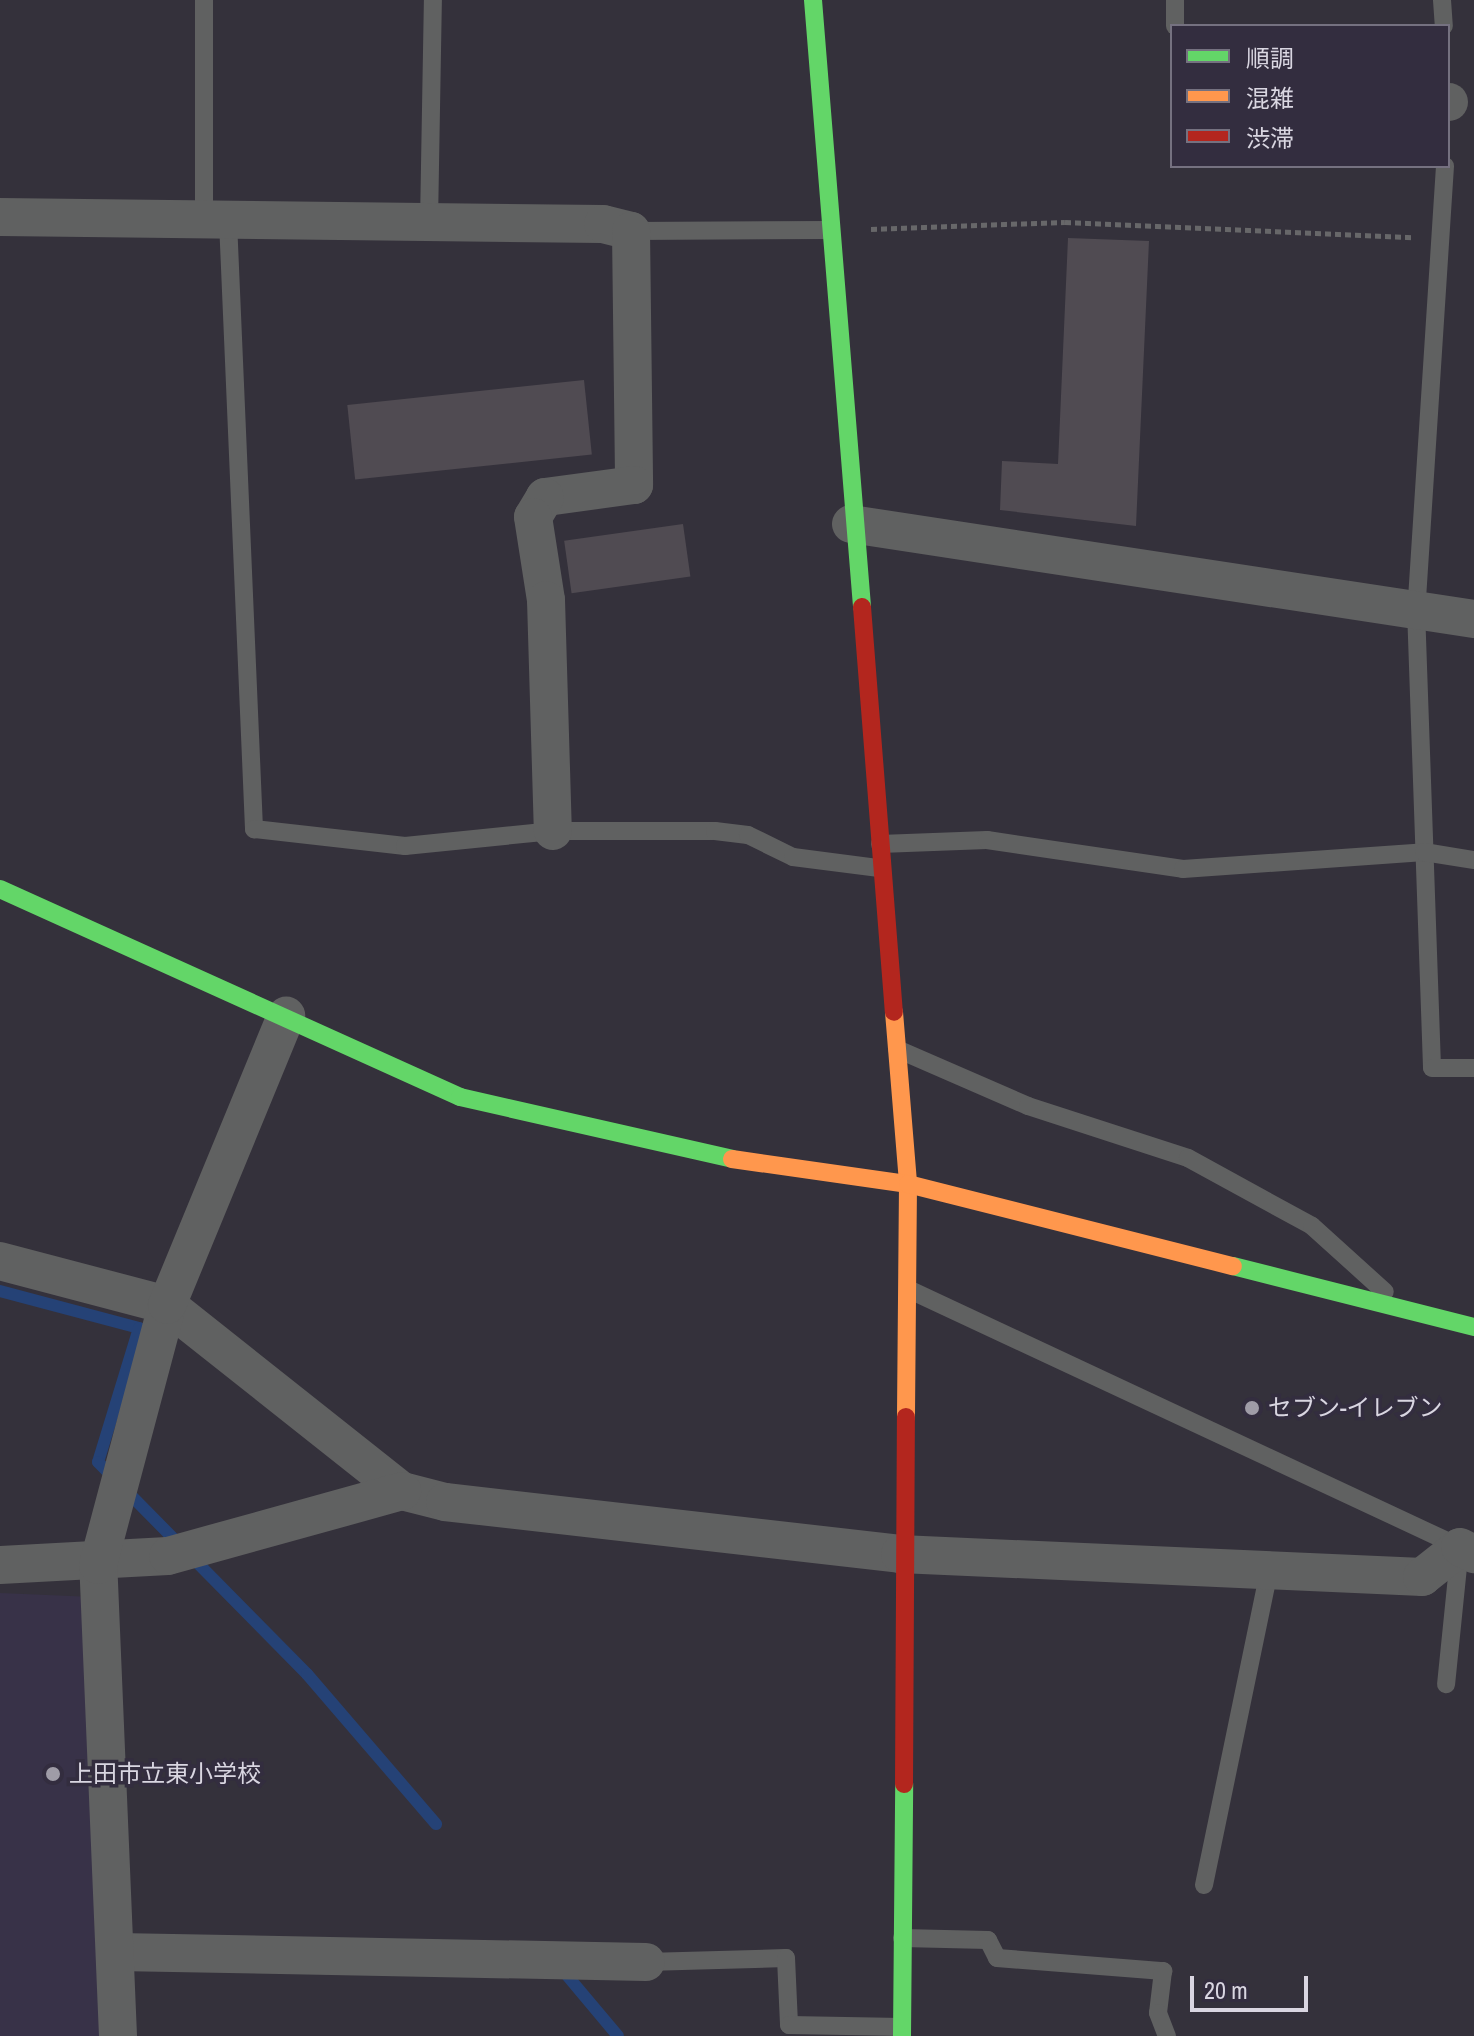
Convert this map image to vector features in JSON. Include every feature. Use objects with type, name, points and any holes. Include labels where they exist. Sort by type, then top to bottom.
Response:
[{"type":"street","points":[[813,0],[851,524],[908,1184],[910,1290],[900,1554],[902,2031]]},
{"type":"street","points":[[0,217],[603,224],[631,231],[634,485],[545,497],[533,517],[546,600],[553,831]]},
{"type":"street","points":[[851,524],[1474,619]]},
{"type":"street","points":[[0,889],[460,1097],[709,1156],[908,1184],[1396,1302],[1474,1327]]},
{"type":"street","points":[[118,2036],[117,1952],[98,1565],[167,1305],[286,1016]]},
{"type":"street","points":[[0,1261],[167,1305],[402,1491]]},
{"type":"street","points":[[0,1565],[98,1565],[186,1550],[402,1491],[900,1554],[1422,1577],[1467,1551]]},
{"type":"street","points":[[117,1952],[646,1962]]},
{"type":"lane","points":[[204,0],[254,829],[405,846],[553,831],[715,831],[748,835],[793,857],[879,868]]},
{"type":"lane","points":[[429,223],[433,0]]},
{"type":"lane","points":[[1175,0],[1175,24]]},
{"type":"lane","points":[[1442,0],[1444,24]]},
{"type":"lane","points":[[1445,168],[1416,609],[1432,1068],[1474,1068]]},
{"type":"lane","points":[[631,231],[831,230]]},
{"type":"lane","points":[[878,844],[987,840],[1183,869],[1424,852],[1474,860]]},
{"type":"lane","points":[[894,1048],[1028,1106],[1188,1158],[1312,1226],[1396,1302]]},
{"type":"lane","points":[[910,1290],[1467,1551],[1446,1684]]},
{"type":"lane","points":[[1204,1885],[1269,1571]]},
{"type":"lane","points":[[902,1938],[988,1940],[997,1958],[1163,1971],[1158,2013],[1167,2036]]},
{"type":"lane","points":[[646,1962],[786,1958],[789,2025],[902,2031]]},
{"type":"path","points":[[831,230],[1065,222],[1441,238]]},
{"type":"shaded area","name":"上田市立東小学校","points":[[0,1593],[94,1597],[118,2036],[0,2036]]},
{"type":"building","points":[[1068,238],[1149,241],[1136,526],[1000,510],[1002,461],[1058,464]]},
{"type":"building","points":[[584,380],[592,455],[355,479],[347,405]]},
{"type":"building","points":[[683,524],[690,576],[572,593],[564,541]]},
{"type":"waterway","points":[[0,1291],[139,1328],[98,1462],[307,1674],[436,1824]]},
{"type":"waterway","points":[[560,1967],[618,2036]]},
{"type":"traffic: fast","points":[[813,0],[862,607]]},
{"type":"traffic: fast","points":[[0,889],[460,1097],[732,1159]]},
{"type":"traffic: fast","points":[[1233,1266],[1474,1327]]},
{"type":"traffic: fast","points":[[902,2036],[904,1784]]},
{"type":"traffic: slow","points":[[894,1012],[908,1184],[906,1417]]},
{"type":"traffic: slow","points":[[732,1159],[908,1184],[1233,1266]]},
{"type":"traffic: jam","points":[[862,607],[894,1012]]},
{"type":"traffic: jam","points":[[904,1784],[906,1417]]},
{"type":"place","name":"セブン-イレブン","points":[[1252,1408]]},
{"type":"place","name":"上田市立東小学校","points":[[53,1774]]}]
